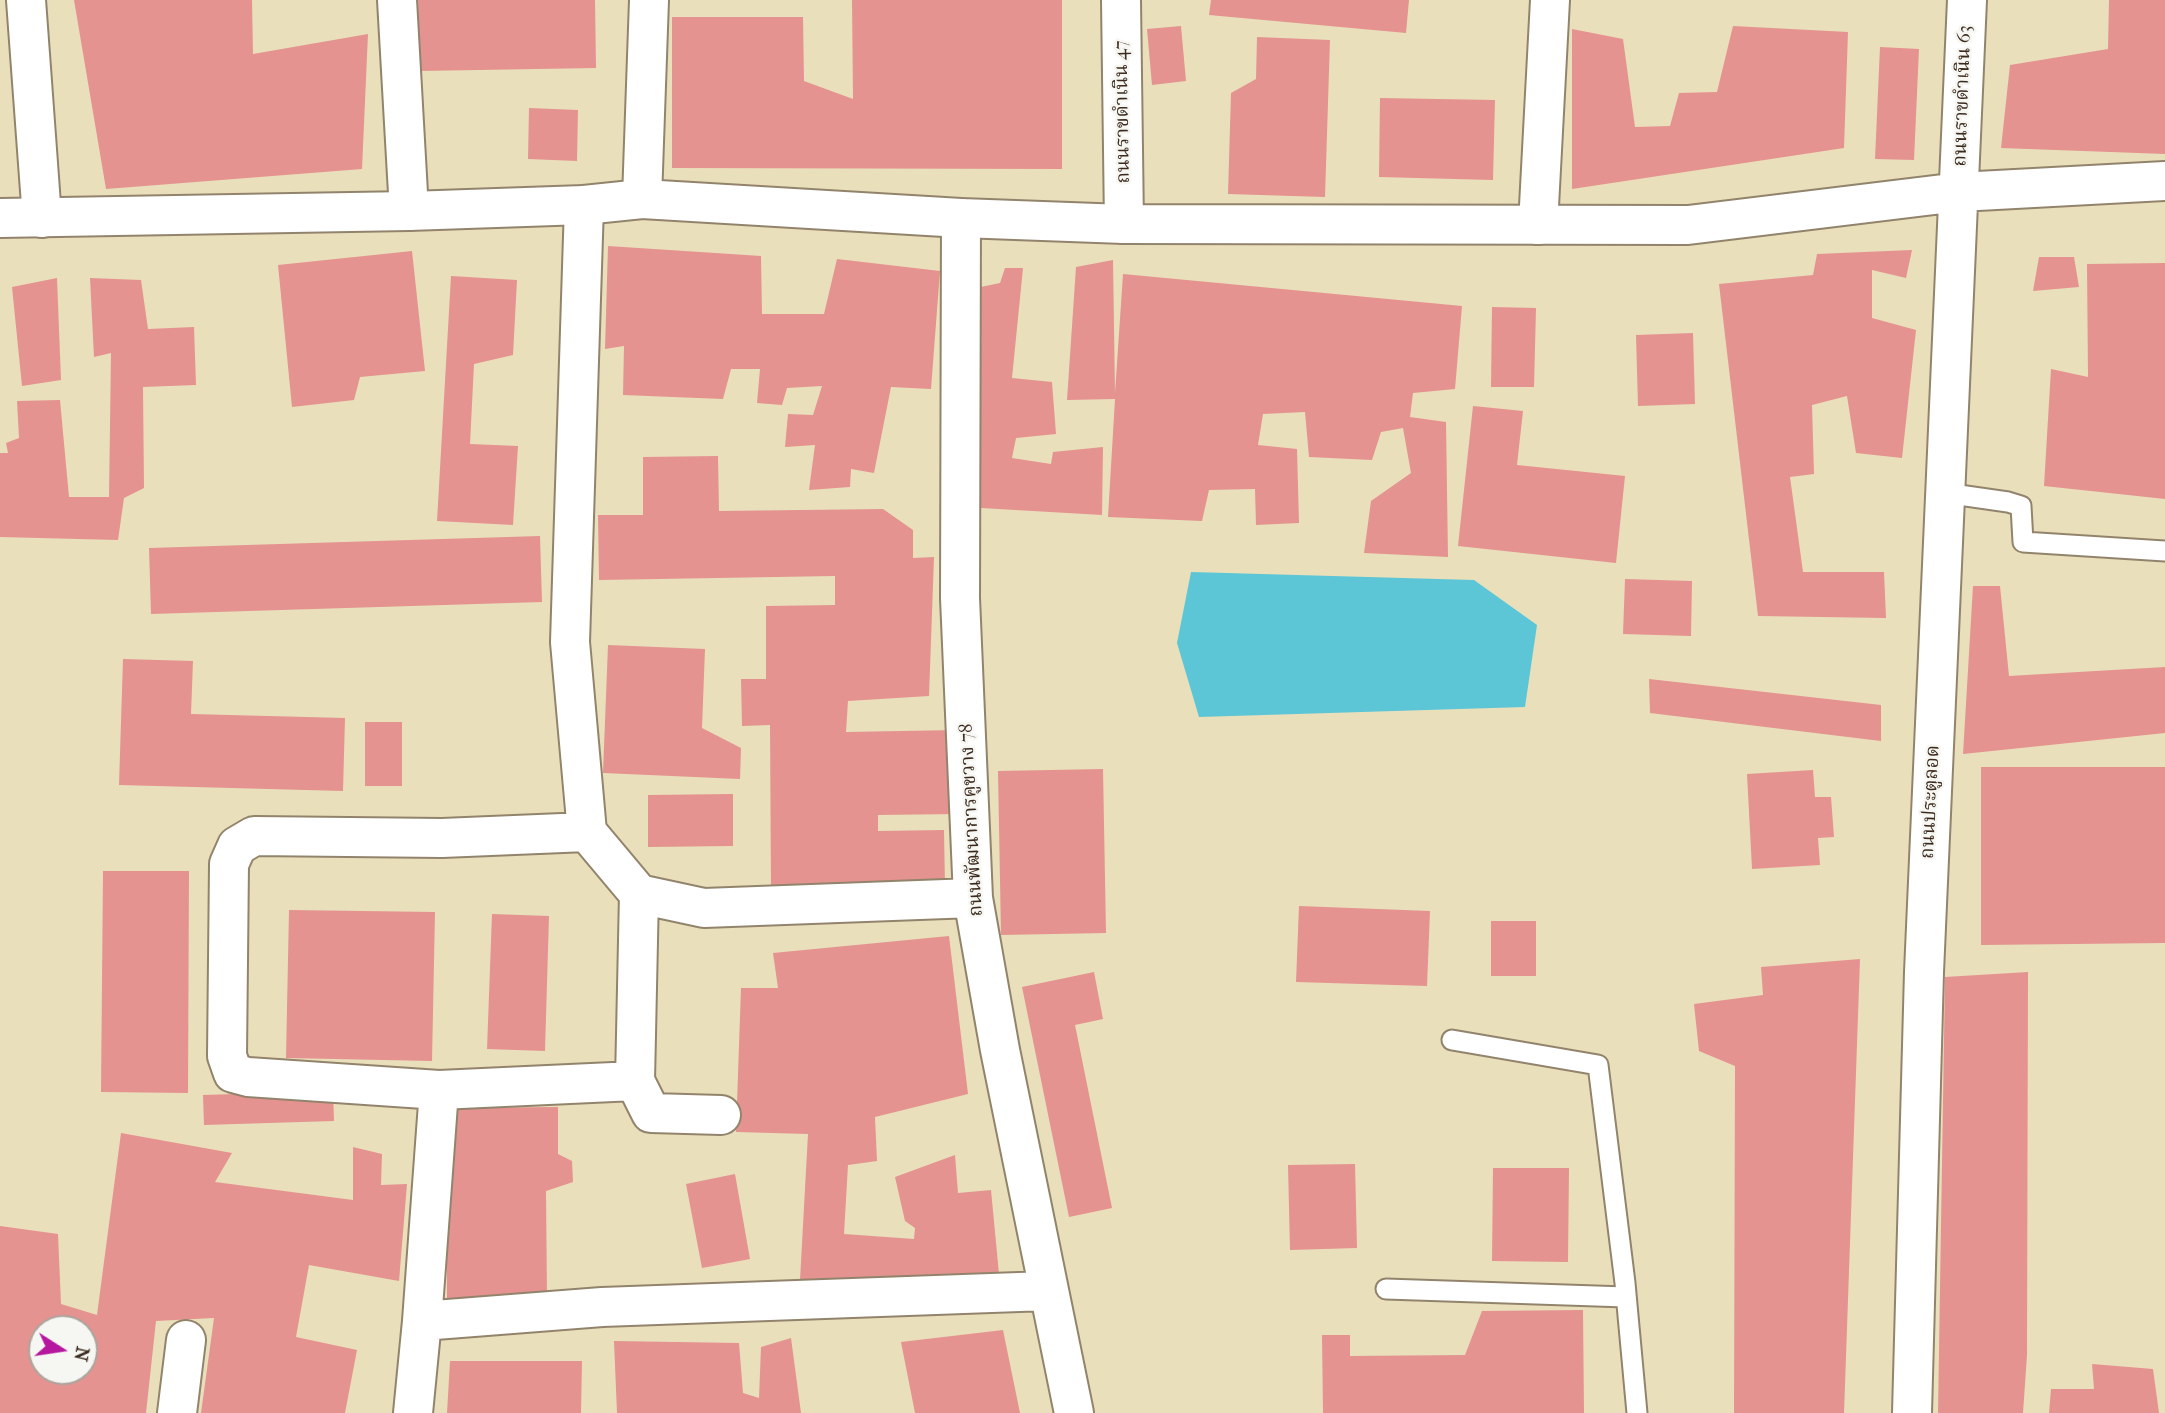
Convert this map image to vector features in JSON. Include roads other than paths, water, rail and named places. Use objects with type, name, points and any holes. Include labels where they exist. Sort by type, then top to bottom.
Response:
[{"type":"street","points":[[26,0],[42,218]]},
{"type":"street","points":[[397,0],[409,211]]},
{"type":"street","points":[[642,200],[649,0]]},
{"type":"street","name":"ถนนราขดำเนิน 47","points":[[1121,0],[1124,224]]},
{"type":"street","points":[[1538,225],[1550,0]]},
{"type":"street","name":"ถนนราขดำเนิน 63","points":[[1959,192],[1967,0]]},
{"type":"street","points":[[0,218],[409,211],[584,205],[642,200],[961,218],[1124,224],[1688,225],[1959,192],[2165,181]]},
{"type":"street","name":"ถนนประตูลอด","points":[[1912,1413],[1924,972],[1959,192]]},
{"type":"street","points":[[584,205],[570,642],[587,832],[639,894],[704,908],[973,898]]},
{"type":"street","name":"ถนนพัฒนาการคูขวาง 78","points":[[961,218],[960,598],[973,898],[1047,1291],[1074,1413]]},
{"type":"street","points":[[587,832],[442,838],[254,836],[237,846],[229,864],[227,1056],[233,1073],[248,1077],[439,1090],[635,1081]]},
{"type":"street","points":[[639,894],[635,1081],[651,1113],[721,1115]]},
{"type":"street","points":[[412,1413],[422,1321],[439,1090]]},
{"type":"street","points":[[422,1321],[602,1307],[1047,1291]]},
{"type":"street","points":[[177,1413],[186,1340]]},
{"type":"lane","points":[[1945,492],[2021,506],[2023,542],[2165,551]]},
{"type":"lane","points":[[1452,1040],[1598,1065],[1637,1413]]},
{"type":"lane","points":[[1385,1289],[1626,1297]]},
{"type":"water","points":[[1191,572],[1474,580],[1537,625],[1525,707],[1199,717],[1177,643]]}]
